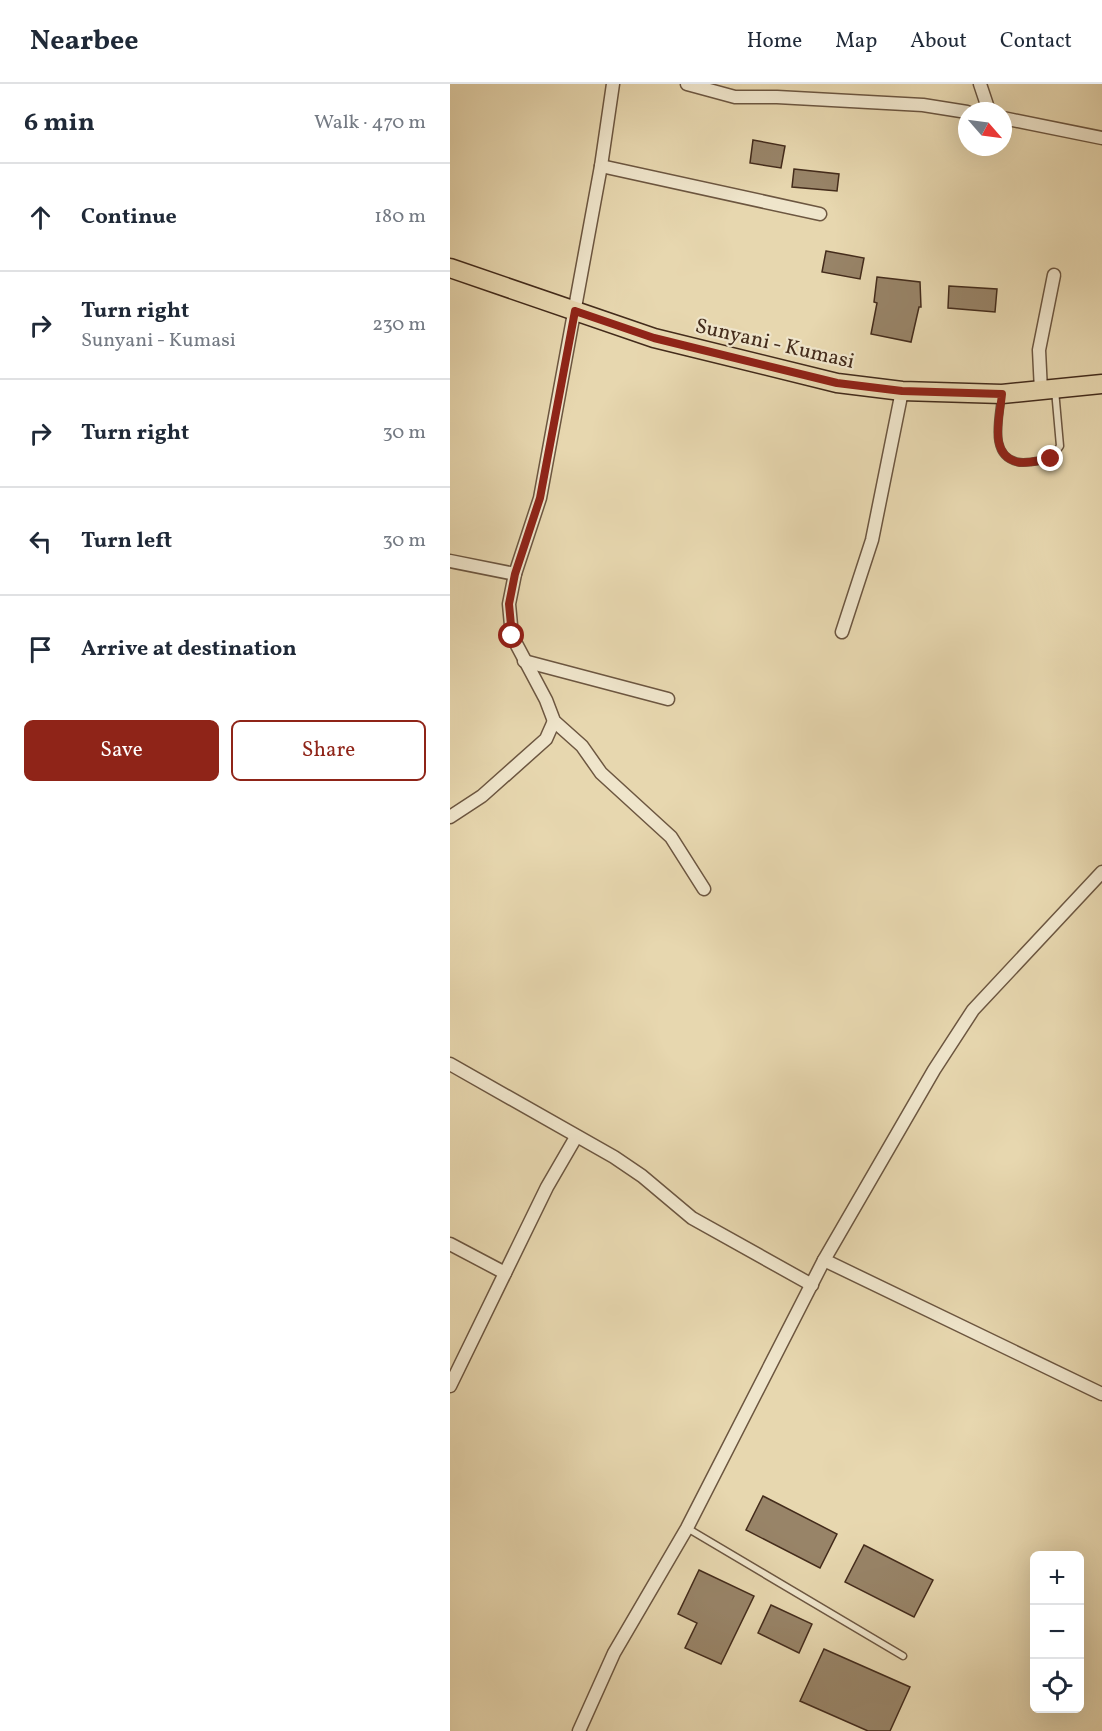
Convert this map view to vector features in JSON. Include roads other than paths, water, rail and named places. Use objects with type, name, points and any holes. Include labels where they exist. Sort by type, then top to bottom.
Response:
[{"type":"main road","name":"Sunyani - Kumasi","points":[[450,268],[654,338],[837,383],[902,391],[1002,394],[1102,384]]},
{"type":"street","points":[[613,84],[601,166],[540,498],[515,574],[509,604],[512,636],[546,700],[554,721],[582,746],[602,773],[672,837],[704,889]]},
{"type":"street","points":[[687,84],[735,97],[923,105],[958,111]]},
{"type":"street","points":[[980,84],[986,102]]},
{"type":"street","points":[[1012,120],[1102,138]]},
{"type":"street","points":[[601,166],[820,214]]},
{"type":"street","points":[[1048,390],[1039,350],[1054,275]]},
{"type":"street","points":[[842,632],[872,540],[902,391]]},
{"type":"street","points":[[450,561],[515,574]]},
{"type":"street","points":[[524,661],[668,699]]},
{"type":"street","points":[[450,816],[482,796],[546,739],[554,721]]},
{"type":"street","points":[[579,1731],[614,1653],[687,1528],[824,1260],[934,1070],[973,1010],[1102,873]]},
{"type":"street","points":[[450,1064],[614,1157],[642,1176],[692,1218],[812,1285]]},
{"type":"street","points":[[450,1386],[547,1187],[576,1137]]},
{"type":"street","points":[[450,1244],[505,1273]]},
{"type":"street","points":[[824,1260],[1102,1394]]},
{"type":"lane","points":[[1002,394],[997,442],[1003,454],[1018,462],[1051,459],[1057,454],[1060,446],[1048,390]]},
{"type":"lane","points":[[687,1528],[903,1656]]}]
